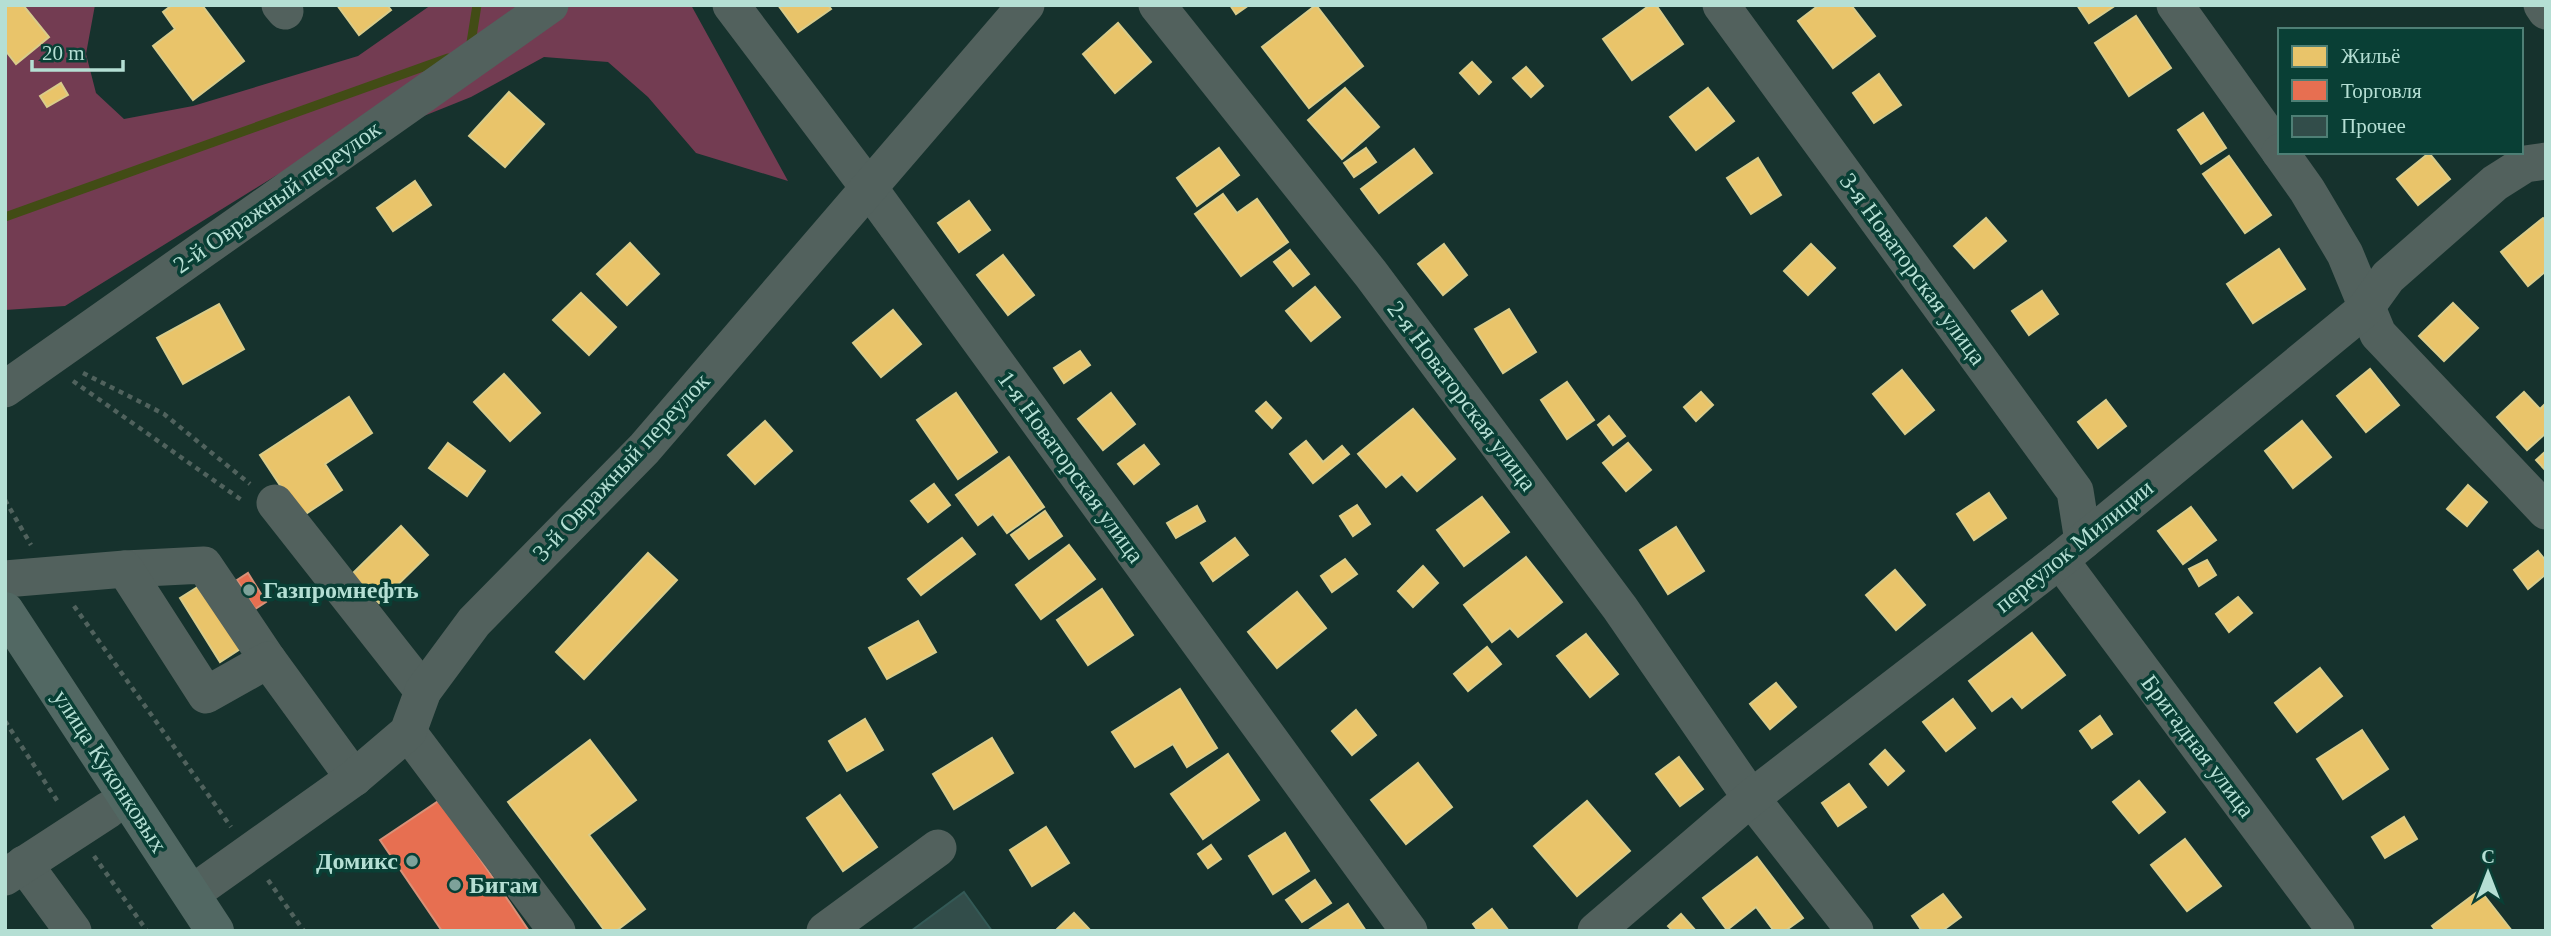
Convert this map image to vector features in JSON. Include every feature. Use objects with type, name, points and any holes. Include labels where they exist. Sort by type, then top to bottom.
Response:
[{"type":"main road","name":"улица Куконковых","points":[[5,611],[189,913]]},
{"type":"main road","name":"улица Куконковых","points":[[5,654],[108,810],[189,913],[215,931]]},
{"type":"street","name":"2-й Овражный переулок","points":[[5,388],[58,367],[550,5]]},
{"type":"street","name":"1-я Новаторская улица","points":[[731,5],[869,188],[1409,931]]},
{"type":"street","name":"3-й Овражный переулок","points":[[189,913],[248,852],[354,778],[408,732],[423,691],[474,622],[643,449],[1026,5]]},
{"type":"street","name":"2-я Новаторская улица","points":[[1157,5],[1371,274],[1620,608],[1751,798],[1855,931]]},
{"type":"street","name":"3-я Новаторская улица","points":[[1721,5],[2075,491],[2071,550]]},
{"type":"street","points":[[2175,5],[2278,149]]},
{"type":"street","points":[[2542,5],[2546,11]]},
{"type":"street","points":[[2281,154],[2307,190],[2345,254],[2365,309],[2378,334],[2546,511]]},
{"type":"street","name":"переулок Милиции","points":[[1596,931],[1751,798],[2071,550],[2365,309],[2388,277],[2495,183],[2525,164],[2546,161]]},
{"type":"street","points":[[261,505],[423,691]]},
{"type":"street","name":"Бригадная улица","points":[[2071,550],[2336,931]]},
{"type":"street","points":[[5,579],[204,565],[268,660],[354,778]]},
{"type":"street","points":[[125,569],[206,695],[268,660]]},
{"type":"street","points":[[408,732],[557,931]]},
{"type":"street","points":[[73,931],[15,870],[108,810]]},
{"type":"street","points":[[825,931],[938,848]]},
{"type":"path","points":[[58,367],[164,414],[261,505]]},
{"type":"path","points":[[58,367],[228,488],[261,505]]},
{"type":"path","points":[[5,500],[54,577],[304,931]]},
{"type":"shaded area","points":[[5,5],[95,5],[86,54],[96,93],[124,119],[193,106],[358,56],[431,5],[691,5],[788,181],[696,153],[648,97],[608,62],[544,57],[471,97],[277,175],[65,306],[5,310]]},
{"type":"building: Жильё","points":[[5,5],[23,5],[49,37],[16,64],[5,50]]},
{"type":"building: Жильё","points":[[172,5],[202,5],[244,61],[193,100],[153,46],[175,29],[163,12]]},
{"type":"building: Жильё","points":[[337,5],[387,5],[391,10],[359,35]]},
{"type":"building: Жильё","points":[[778,5],[828,5],[831,9],[798,32]]},
{"type":"building: Жильё","points":[[1230,5],[1249,5],[1236,14]]},
{"type":"building: Жильё","points":[[1316,5],[1363,66],[1309,108],[1262,47]]},
{"type":"building: Жильё","points":[[1650,5],[1656,5],[1683,44],[1632,80],[1603,39]]},
{"type":"building: Жильё","points":[[1819,5],[1851,5],[1875,36],[1833,68],[1798,21]]},
{"type":"building: Жильё","points":[[2077,5],[2116,5],[2089,23]]},
{"type":"building: Жильё","points":[[2136,16],[2171,68],[2129,96],[2095,43]]},
{"type":"building: Жильё","points":[[1118,23],[1151,62],[1115,93],[1083,54]]},
{"type":"building: Жильё","points":[[1472,62],[1491,82],[1479,94],[1460,73]]},
{"type":"building: Жильё","points":[[1526,67],[1543,86],[1531,97],[1513,78]]},
{"type":"building: Жильё","points":[[1879,74],[1901,105],[1874,123],[1853,93]]},
{"type":"building: Жильё","points":[[61,83],[68,95],[47,107],[40,96]]},
{"type":"building: Жильё","points":[[1345,88],[1379,127],[1342,159],[1308,120]]},
{"type":"building: Жильё","points":[[1708,88],[1734,121],[1696,150],[1670,117]]},
{"type":"building: Жильё","points":[[509,92],[544,124],[505,167],[469,136]]},
{"type":"building: Жильё","points":[[2203,113],[2226,148],[2201,164],[2178,130]]},
{"type":"building: Жильё","points":[[1219,148],[1239,175],[1197,206],[1177,178]]},
{"type":"building: Жильё","points":[[1366,148],[1376,162],[1354,177],[1344,163]]},
{"type":"building: Жильё","points":[[1414,149],[1432,173],[1379,213],[1361,189]]},
{"type":"building: Жильё","points":[[2430,154],[2450,179],[2418,205],[2397,179]]},
{"type":"building: Жильё","points":[[2229,156],[2271,215],[2245,233],[2203,174]]},
{"type":"building: Жильё","points":[[1758,158],[1781,195],[1751,214],[1727,178]]},
{"type":"building: Жильё","points":[[415,181],[431,205],[393,231],[377,208]]},
{"type":"building: Жильё","points":[[1223,194],[1237,213],[1257,199],[1288,242],[1241,276],[1195,214]]},
{"type":"building: Жильё","points":[[969,201],[990,230],[959,252],[938,223]]},
{"type":"building: Жильё","points":[[1986,218],[2006,241],[1974,268],[1954,246]]},
{"type":"building: Жильё","points":[[2543,218],[2546,221],[2546,271],[2528,286],[2501,252]]},
{"type":"building: Жильё","points":[[630,243],[659,274],[627,305],[597,274]]},
{"type":"building: Жильё","points":[[1444,244],[1467,275],[1443,295],[1418,264]]},
{"type":"building: Жильё","points":[[1811,244],[1835,268],[1808,295],[1784,271]]},
{"type":"building: Жильё","points":[[2279,249],[2305,289],[2253,323],[2227,284]]},
{"type":"building: Жильё","points":[[1290,250],[1309,274],[1293,286],[1274,262]]},
{"type":"building: Жильё","points":[[1003,255],[1034,295],[1008,315],[977,275]]},
{"type":"building: Жильё","points":[[1315,287],[1340,317],[1311,341],[1286,311]]},
{"type":"building: Жильё","points":[[2042,291],[2058,314],[2029,335],[2012,311]]},
{"type":"building: Жильё","points":[[581,293],[616,327],[589,355],[553,320]]},
{"type":"building: Жильё","points":[[2453,303],[2478,328],[2444,361],[2419,336]]},
{"type":"building: Жильё","points":[[219,304],[244,349],[183,384],[157,338]]},
{"type":"building: Жильё","points":[[1509,309],[1536,352],[1503,373],[1475,329]]},
{"type":"building: Жильё","points":[[893,310],[921,344],[881,377],[853,343]]},
{"type":"building: Жильё","points":[[1080,351],[1090,365],[1064,383],[1054,368]]},
{"type":"building: Жильё","points":[[2370,369],[2399,405],[2366,432],[2337,396]]},
{"type":"building: Жильё","points":[[1902,370],[1934,410],[1905,434],[1873,394]]},
{"type":"building: Жильё","points":[[504,374],[540,413],[510,441],[474,402]]},
{"type":"building: Жильё","points":[[1567,382],[1594,420],[1567,439],[1541,400]]},
{"type":"building: Жильё","points":[[1701,392],[1713,405],[1696,421],[1684,407]]},
{"type":"building: Жильё","points":[[2524,392],[2540,409],[2546,403],[2546,433],[2527,450],[2497,417]]},
{"type":"building: Жильё","points":[[956,393],[997,452],[958,479],[917,420]]},
{"type":"building: Жильё","points":[[1111,393],[1135,424],[1103,450],[1078,419]]},
{"type":"building: Жильё","points":[[349,397],[372,433],[325,464],[342,490],[301,517],[260,455]]},
{"type":"building: Жильё","points":[[2106,400],[2126,426],[2098,448],[2078,422]]},
{"type":"building: Жильё","points":[[1266,402],[1281,418],[1272,428],[1256,411]]},
{"type":"building: Жильё","points":[[1413,409],[1455,459],[1417,491],[1402,474],[1386,487],[1358,454]]},
{"type":"building: Жильё","points":[[1609,416],[1625,436],[1613,445],[1598,425]]},
{"type":"building: Жильё","points":[[765,421],[792,451],[755,484],[728,455]]},
{"type":"building: Жильё","points":[[2302,421],[2331,457],[2293,488],[2265,451]]},
{"type":"building: Жильё","points":[[1306,441],[1323,462],[1342,446],[1349,454],[1313,483],[1290,454]]},
{"type":"building: Жильё","points":[[448,443],[485,471],[467,496],[429,468]]},
{"type":"building: Жильё","points":[[1628,443],[1651,470],[1626,491],[1603,463]]},
{"type":"building: Жильё","points":[[1144,445],[1159,464],[1134,484],[1118,464]]},
{"type":"building: Жильё","points":[[2546,451],[2546,471],[2536,460]]},
{"type":"building: Жильё","points":[[1009,457],[1044,507],[1007,533],[993,514],[978,525],[956,495]]},
{"type":"building: Жильё","points":[[934,484],[950,505],[928,522],[911,501]]},
{"type":"building: Жильё","points":[[2468,485],[2487,502],[2467,526],[2447,509]]},
{"type":"building: Жильё","points":[[1989,493],[2006,518],[1974,540],[1957,514]]},
{"type":"building: Жильё","points":[[1482,497],[1509,532],[1464,566],[1437,530]]},
{"type":"building: Жильё","points":[[1357,505],[1370,524],[1353,536],[1340,516]]},
{"type":"building: Жильё","points":[[1197,506],[1205,521],[1176,538],[1167,523]]},
{"type":"building: Жильё","points":[[2191,507],[2216,540],[2183,564],[2158,531]]},
{"type":"building: Жильё","points":[[1045,511],[1062,536],[1029,559],[1011,535]]},
{"type":"building: Жильё","points":[[401,526],[428,555],[379,603],[351,575]]},
{"type":"building: Жильё","points":[[1676,527],[1704,571],[1668,594],[1640,550]]},
{"type":"building: Жильё","points":[[962,538],[975,554],[921,595],[908,579]]},
{"type":"building: Жильё","points":[[1235,538],[1248,555],[1213,581],[1201,563]]},
{"type":"building: Жильё","points":[[1069,545],[1095,579],[1041,619],[1016,585]]},
{"type":"building: Жильё","points":[[2538,551],[2546,561],[2546,574],[2528,589],[2514,570]]},
{"type":"building: Жильё","points":[[648,553],[677,580],[584,679],[556,652]]},
{"type":"building: Жильё","points":[[1526,557],[1562,602],[1518,637],[1510,628],[1492,642],[1464,605]]},
{"type":"building: Жильё","points":[[1345,559],[1357,574],[1332,592],[1321,576]]},
{"type":"building: Жильё","points":[[2207,560],[2216,575],[2199,586],[2189,569]]},
{"type":"building: Жильё","points":[[1423,566],[1438,583],[1413,607],[1398,591]]},
{"type":"building: Жильё","points":[[1895,570],[1925,605],[1896,630],[1866,595]]},
{"type":"building: Жильё","points":[[207,581],[248,644],[220,662],[180,598]]},
{"type":"building: Жильё","points":[[1102,589],[1133,635],[1088,665],[1057,620]]},
{"type":"building: Жильё","points":[[1297,592],[1326,628],[1277,668],[1248,632]]},
{"type":"building: Жильё","points":[[2238,597],[2252,613],[2229,632],[2216,614]]},
{"type":"building: Жильё","points":[[918,621],[936,652],[887,679],[869,648]]},
{"type":"building: Жильё","points":[[2032,633],[2065,675],[2022,708],[2012,696],[1992,711],[1969,681]]},
{"type":"building: Жильё","points":[[1586,634],[1618,674],[1590,697],[1557,656]]},
{"type":"building: Жильё","points":[[1487,647],[1501,664],[1468,691],[1454,674]]},
{"type":"building: Жильё","points":[[2320,668],[2342,696],[2297,732],[2275,703]]},
{"type":"building: Жильё","points":[[1776,683],[1796,707],[1770,729],[1750,704]]},
{"type":"building: Жильё","points":[[1180,689],[1217,748],[1187,767],[1173,744],[1135,767],[1112,732]]},
{"type":"building: Жильё","points":[[1953,699],[1975,728],[1946,751],[1923,722]]},
{"type":"building: Жильё","points":[[1356,710],[1376,735],[1352,755],[1332,731]]},
{"type":"building: Жильё","points":[[2100,716],[2112,734],[2092,748],[2080,731]]},
{"type":"building: Жильё","points":[[865,719],[883,750],[847,771],[829,741]]},
{"type":"building: Жильё","points":[[2362,730],[2388,769],[2343,799],[2317,759]]},
{"type":"building: Жильё","points":[[992,738],[1013,773],[954,809],[933,774]]},
{"type":"building: Жильё","points":[[590,740],[636,800],[589,835],[645,909],[616,931],[605,931],[508,802]]},
{"type":"building: Жильё","points":[[1885,750],[1904,771],[1888,785],[1870,764]]},
{"type":"building: Жильё","points":[[1228,754],[1259,800],[1203,839],[1171,794]]},
{"type":"building: Жильё","points":[[1679,757],[1703,789],[1680,806],[1656,774]]},
{"type":"building: Жильё","points":[[1418,763],[1452,807],[1406,844],[1371,800]]},
{"type":"building: Жильё","points":[[2139,781],[2165,812],[2139,833],[2113,802]]},
{"type":"building: Жильё","points":[[1849,784],[1866,807],[1838,826],[1822,803]]},
{"type":"building: Жильё","points":[[840,795],[877,847],[843,871],[807,818]]},
{"type":"building: Жильё","points":[[1587,801],[1630,851],[1577,896],[1534,846]]},
{"type":"building: Жильё","points":[[2404,817],[2417,839],[2385,858],[2372,837]]},
{"type":"building: Жильё","points":[[1046,827],[1069,863],[1032,886],[1010,850]]},
{"type":"building: Жильё","points":[[1285,833],[1309,871],[1273,894],[1249,856]]},
{"type":"building: Жильё","points":[[2185,839],[2221,886],[2187,911],[2151,865]]},
{"type":"building: Жильё","points":[[1211,845],[1221,859],[1208,868],[1198,854]]},
{"type":"building: Жильё","points":[[1757,857],[1803,918],[1785,931],[1774,931],[1756,907],[1727,930],[1703,898]]},
{"type":"building: Жильё","points":[[1315,880],[1331,903],[1302,922],[1286,900]]},
{"type":"building: Жильё","points":[[2480,890],[2512,931],[2436,931],[2432,926]]},
{"type":"building: Жильё","points":[[1943,894],[1961,917],[1942,931],[1922,931],[1912,916]]},
{"type":"building: Жильё","points":[[1348,904],[1366,931],[1307,931]]},
{"type":"building: Жильё","points":[[1492,909],[1509,931],[1478,931],[1473,924]]},
{"type":"building: Жильё","points":[[1074,913],[1091,931],[1055,931]]},
{"type":"building: Жильё","points":[[1681,914],[1696,931],[1673,931],[1668,926]]},
{"type":"building: Торговля","points":[[248,573],[266,602],[255,609],[237,580]]},
{"type":"building: Торговля","name":"Бигам","points":[[440,800],[529,931],[442,931],[380,840]]},
{"type":"building: Прочее","points":[[964,892],[992,931],[911,931]]},
{"type":"waterway","points":[[470,49],[477,5]]},
{"type":"waterway","points":[[5,217],[448,58]]},
{"type":"place","name":"Газпромнефть","points":[[249,590]]},
{"type":"place","name":"Домикс","points":[[412,861]]},
{"type":"place","name":"Бигам","points":[[455,885]]}]
